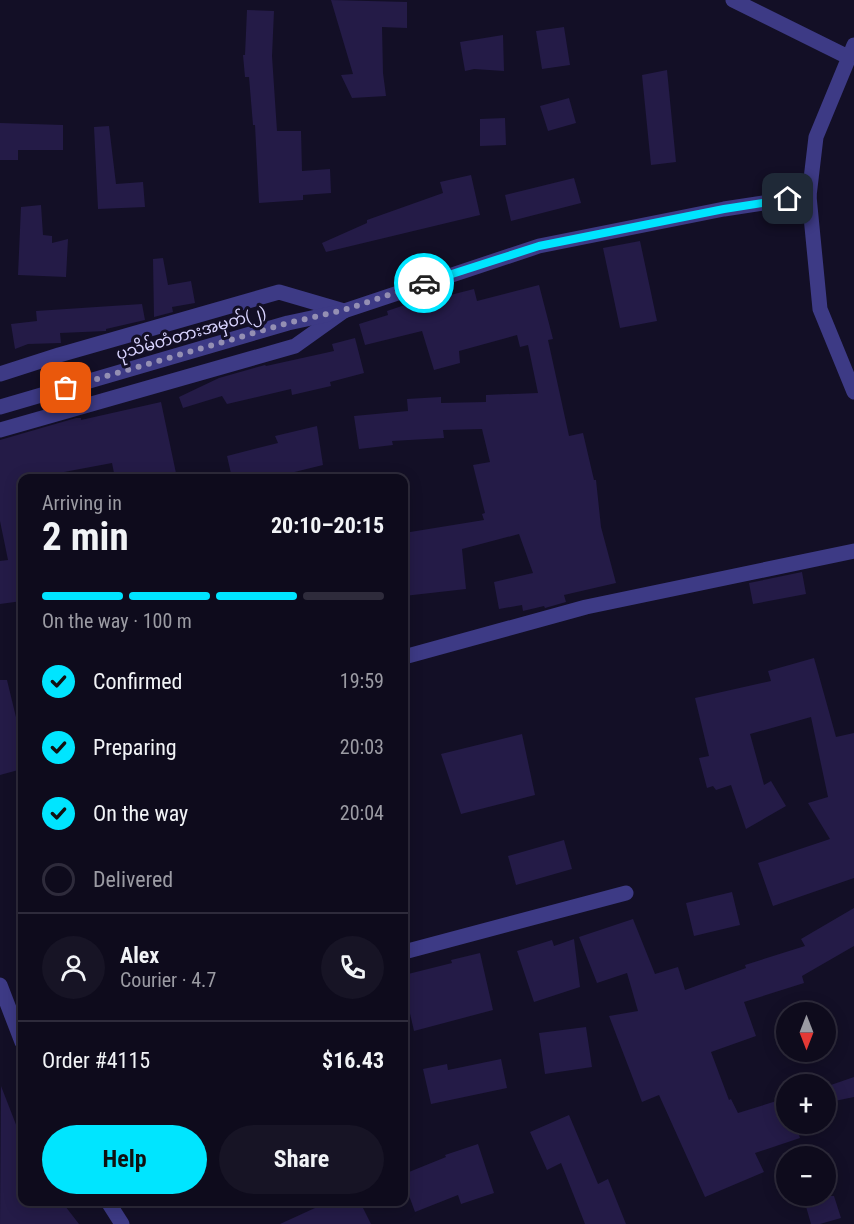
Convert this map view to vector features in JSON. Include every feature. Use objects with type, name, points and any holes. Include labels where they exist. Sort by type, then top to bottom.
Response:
[{"type":"street","points":[[733,0],[851,51],[816,136],[809,196],[820,309],[854,392]]},
{"type":"street","points":[[0,430],[295,346],[344,310],[539,246],[724,209],[809,196]]},
{"type":"street","points":[[0,374],[279,292],[344,310]]},
{"type":"street","name":"ပုသိမ်တံတားအမှတ်(၂)","points":[[0,407],[288,323],[344,310]]},
{"type":"street","points":[[408,656],[586,608],[854,550]]},
{"type":"street","points":[[408,951],[626,893]]},
{"type":"street","points":[[0,985],[18,1032]]},
{"type":"street","points":[[111,1206],[122,1224]]},
{"type":"building","points":[[331,0],[407,2],[407,28],[382,27],[386,96],[352,98],[341,75],[353,74]]},
{"type":"building","points":[[247,10],[274,11],[272,56],[277,131],[301,131],[302,171],[330,169],[331,193],[303,195],[303,200],[259,203],[255,125],[253,125],[249,77],[245,77],[243,55],[245,55]]},
{"type":"building","points":[[564,27],[570,65],[542,69],[536,31]]},
{"type":"building","points":[[503,35],[504,71],[474,69],[465,71],[460,42]]},
{"type":"building","points":[[667,70],[676,162],[651,165],[642,75]]},
{"type":"building","points":[[569,98],[576,123],[548,131],[540,106]]},
{"type":"building","points":[[505,118],[506,145],[480,146],[480,119]]},
{"type":"building","points":[[0,123],[63,125],[63,150],[18,150],[18,160],[0,160]]},
{"type":"building","points":[[109,126],[116,184],[143,182],[145,207],[98,209],[94,127]]},
{"type":"building","points":[[471,175],[480,215],[326,252],[322,243],[367,223],[367,220],[443,193],[440,182]]},
{"type":"building","points":[[574,178],[581,203],[511,221],[505,195]]},
{"type":"building","points":[[41,205],[43,235],[52,236],[52,243],[68,239],[66,277],[18,275],[21,207]]},
{"type":"building","points":[[640,241],[657,321],[620,328],[603,248]]},
{"type":"building","points":[[163,258],[168,285],[191,281],[195,303],[172,307],[173,312],[154,317],[153,259]]},
{"type":"building","points":[[539,285],[553,339],[548,340],[569,436],[583,433],[594,480],[596,480],[601,527],[616,583],[564,595],[566,602],[545,608],[544,606],[523,611],[522,605],[499,609],[494,582],[533,573],[519,534],[462,549],[466,589],[408,596],[408,532],[484,520],[482,514],[485,513],[473,465],[490,462],[482,429],[443,430],[444,438],[392,441],[393,445],[359,449],[354,416],[408,411],[407,399],[441,397],[441,403],[486,402],[486,395],[538,393],[528,345],[520,347],[517,335],[459,351],[460,363],[434,370],[422,331],[365,345],[359,324],[388,315],[387,311],[411,303],[411,305],[474,289],[477,301]]},
{"type":"building","points":[[142,304],[145,320],[106,329],[106,331],[60,333],[61,343],[28,344],[15,349],[11,324],[37,321],[36,311]]},
{"type":"building","points":[[355,338],[364,373],[330,382],[331,386],[292,395],[291,389],[227,404],[222,396],[183,408],[179,397],[219,378],[265,365],[334,351],[332,344]]},
{"type":"building","points":[[161,402],[176,474],[114,474],[112,463],[53,474],[18,474],[18,602],[0,604],[0,561],[8,560],[0,521],[0,440],[76,418],[81,418],[81,420]]},
{"type":"building","points":[[317,426],[323,465],[286,474],[231,474],[227,456],[278,443],[275,436]]},
{"type":"building","points":[[802,572],[806,594],[753,604],[749,583]]},
{"type":"building","points":[[814,658],[836,737],[854,733],[854,878],[773,906],[758,863],[830,839],[808,803],[828,797],[811,717],[750,734],[764,785],[771,781],[786,806],[746,829],[731,785],[716,790],[713,786],[707,788],[699,758],[709,756],[695,698],[771,681],[768,671]]},
{"type":"building","points":[[0,680],[7,680],[18,725],[18,770],[0,775]]},
{"type":"building","points":[[522,734],[535,795],[461,814],[441,754]]},
{"type":"building","points":[[564,840],[572,869],[516,885],[508,856]]},
{"type":"building","points":[[732,892],[740,925],[694,936],[686,903]]},
{"type":"building","points":[[854,908],[854,946],[802,976],[804,983],[744,1002],[756,1036],[711,1052],[729,1100],[731,1099],[738,1113],[776,1101],[776,1134],[799,1134],[800,1138],[755,1153],[764,1172],[705,1197],[659,1095],[642,1102],[609,1016],[638,1011],[627,973],[597,983],[579,937],[633,919],[655,974],[678,967],[685,990],[746,968],[745,965],[805,946],[801,939]]},
{"type":"building","points":[[574,939],[580,987],[534,1002],[517,951],[552,940],[554,946]]},
{"type":"building","points":[[480,953],[493,1010],[414,1031],[408,1005],[408,974],[452,963],[451,960]]},
{"type":"building","points":[[586,1027],[592,1067],[545,1074],[539,1033]]},
{"type":"building","points":[[501,1059],[507,1088],[431,1104],[423,1069],[447,1064],[448,1070]]},
{"type":"building","points":[[854,1077],[854,1097],[836,1101],[836,1083]]},
{"type":"building","points":[[1,1086],[18,1130],[18,1206],[65,1206],[79,1224],[0,1224]]},
{"type":"building","points":[[569,1115],[598,1184],[608,1179],[626,1224],[585,1224],[561,1163],[547,1170],[530,1132]]},
{"type":"building","points":[[478,1144],[494,1193],[461,1204],[458,1195],[415,1212],[408,1193],[408,1172],[446,1157],[445,1155]]},
{"type":"building","points":[[836,1202],[841,1218],[811,1224],[806,1206],[836,1206]]},
{"type":"building","points":[[319,1206],[362,1206],[371,1224],[280,1224]]},
{"type":"way so far","points":[[66,388],[309,317],[344,310],[424,283]]},
{"type":"route","points":[[424,283],[539,246],[724,209],[788,199]]}]
